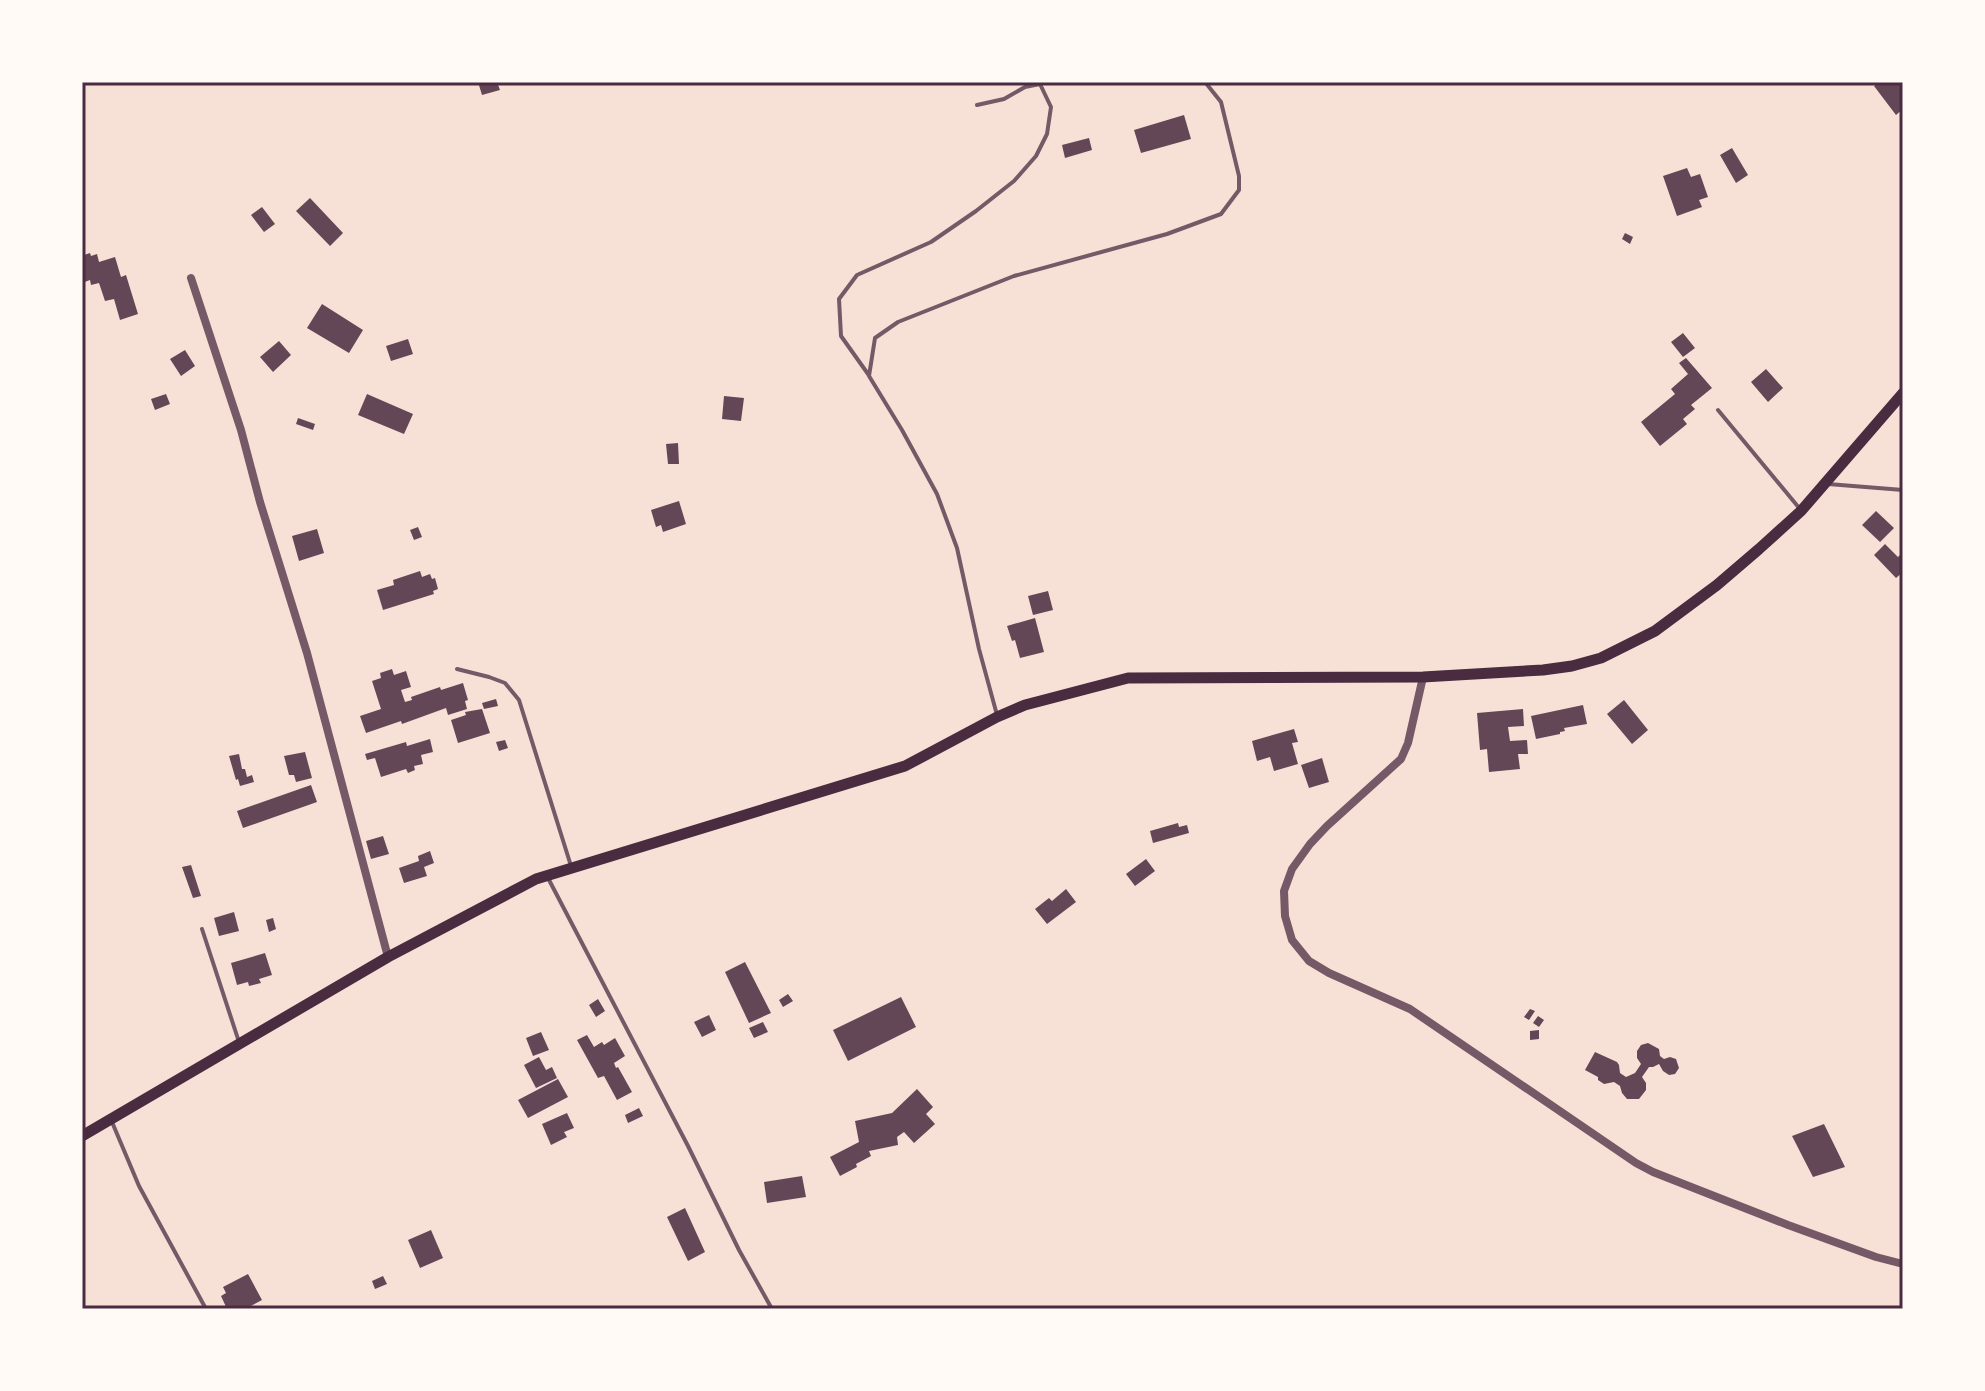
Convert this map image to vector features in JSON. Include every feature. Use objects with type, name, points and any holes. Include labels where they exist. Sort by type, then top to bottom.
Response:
[{"type":"main road","points":[[82,1136],[388,957],[536,879],[905,766],[1025,705],[1128,678],[1423,677],[1543,670],[1601,658],[1655,631],[1717,585],[1801,511],[1903,393]]},
{"type":"street","points":[[191,278],[241,430],[307,653],[388,957]]},
{"type":"street","points":[[1423,677],[1408,743],[1401,759],[1327,826],[1292,869],[1284,891],[1285,916],[1292,940],[1309,961],[1410,1009],[1653,1172],[1788,1225],[1903,1264]]},
{"type":"lane","points":[[869,376],[875,338],[898,322],[1014,276],[1167,234],[1221,214],[1239,190],[1239,176],[1221,102],[1205,82]]},
{"type":"lane","points":[[977,105],[1004,99],[1025,87],[1040,83],[1051,107],[1047,134],[1036,156],[1014,181],[976,211],[931,242],[857,275],[839,299],[841,336],[902,430],[937,494],[957,548],[997,717]]},
{"type":"lane","points":[[1718,410],[1801,511]]},
{"type":"lane","points":[[1825,484],[1903,490]]},
{"type":"lane","points":[[457,669],[505,683],[519,700],[572,868]]},
{"type":"lane","points":[[547,876],[772,1309]]},
{"type":"lane","points":[[202,929],[240,1044]]},
{"type":"lane","points":[[111,1119],[139,1186],[206,1309]]},
{"type":"building","points":[[478,82],[497,82],[500,90],[482,95]]},
{"type":"building","points":[[1880,82],[1900,82],[1903,86],[1903,109],[1896,115],[1874,86]]},
{"type":"building","points":[[1184,115],[1191,139],[1141,153],[1134,130]]},
{"type":"building","points":[[1089,138],[1092,150],[1065,158],[1062,145]]},
{"type":"building","points":[[1732,148],[1748,175],[1736,183],[1720,155]]},
{"type":"building","points":[[1687,168],[1691,177],[1700,174],[1708,197],[1699,200],[1702,207],[1677,216],[1663,176]]},
{"type":"building","points":[[310,198],[343,233],[330,246],[296,211]]},
{"type":"building","points":[[262,207],[275,224],[264,232],[251,215]]},
{"type":"building","points":[[1625,233],[1633,237],[1630,244],[1622,239]]},
{"type":"building","points":[[90,253],[91,256],[97,254],[99,262],[115,257],[121,277],[126,275],[138,314],[120,320],[114,299],[105,301],[99,283],[91,285],[90,280],[82,283],[82,261],[85,260],[84,255]]},
{"type":"building","points":[[322,304],[363,330],[349,353],[307,328]]},
{"type":"building","points":[[1683,333],[1695,348],[1683,357],[1671,342]]},
{"type":"building","points":[[408,339],[413,354],[391,361],[386,346]]},
{"type":"building","points":[[279,341],[291,355],[273,372],[260,357]]},
{"type":"building","points":[[185,350],[195,366],[181,376],[170,359]]},
{"type":"building","points":[[1686,358],[1712,388],[1691,405],[1695,409],[1683,419],[1687,424],[1660,446],[1641,422],[1675,394],[1671,389],[1688,374],[1679,363]]},
{"type":"building","points":[[1766,369],[1783,388],[1768,402],[1751,382]]},
{"type":"building","points":[[166,394],[170,404],[155,410],[151,399]]},
{"type":"building","points":[[367,394],[413,414],[404,434],[358,415]]},
{"type":"building","points":[[724,396],[744,398],[741,421],[722,419]]},
{"type":"building","points":[[298,418],[315,424],[313,430],[296,424]]},
{"type":"building","points":[[678,443],[679,464],[668,464],[666,444]]},
{"type":"building","points":[[679,501],[686,524],[663,532],[661,525],[656,527],[651,510]]},
{"type":"building","points":[[1876,511],[1894,528],[1880,542],[1862,525]]},
{"type":"building","points":[[418,527],[422,537],[414,540],[410,530]]},
{"type":"building","points":[[317,529],[324,553],[299,561],[292,536]]},
{"type":"building","points":[[1885,544],[1898,557],[1903,552],[1903,572],[1896,578],[1874,555]]},
{"type":"building","points":[[420,571],[422,577],[430,574],[432,579],[435,578],[438,589],[433,591],[434,594],[383,610],[377,590],[394,585],[393,580]]},
{"type":"building","points":[[1048,591],[1053,610],[1033,615],[1028,596]]},
{"type":"building","points":[[1035,618],[1044,652],[1020,658],[1007,626]]},
{"type":"building","points":[[392,669],[394,675],[406,671],[411,687],[401,690],[405,702],[440,687],[441,690],[463,683],[467,709],[448,715],[446,708],[366,733],[360,716],[381,709],[372,681],[381,678],[380,673]]},
{"type":"building","points":[[496,699],[498,706],[484,709],[482,703]]},
{"type":"building","points":[[1624,700],[1648,730],[1632,744],[1607,714]]},
{"type":"building","points":[[1583,705],[1587,724],[1564,728],[1565,731],[1560,734],[1536,739],[1531,716]]},
{"type":"building","points":[[482,709],[490,733],[458,743],[451,720],[466,715],[465,712]]},
{"type":"building","points":[[1523,709],[1524,726],[1508,727],[1510,741],[1527,740],[1528,754],[1518,754],[1520,769],[1489,772],[1487,749],[1480,750],[1477,713]]},
{"type":"building","points":[[1294,729],[1298,742],[1292,743],[1298,764],[1274,771],[1270,757],[1257,761],[1252,741]]},
{"type":"building","points":[[430,739],[433,752],[421,755],[423,764],[414,766],[415,770],[408,773],[406,769],[381,777],[375,758],[367,760],[365,754],[406,742],[407,746]]},
{"type":"building","points":[[505,740],[508,748],[499,751],[496,742]]},
{"type":"building","points":[[305,752],[312,778],[296,782],[294,775],[289,775],[284,756]]},
{"type":"building","points":[[239,754],[242,769],[245,769],[247,777],[252,775],[254,782],[240,786],[229,756]]},
{"type":"building","points":[[1322,758],[1329,782],[1309,788],[1301,765]]},
{"type":"building","points":[[311,785],[317,802],[243,828],[237,811]]},
{"type":"building","points":[[1178,823],[1179,827],[1187,825],[1189,833],[1153,843],[1150,831]]},
{"type":"building","points":[[383,836],[389,854],[371,859],[366,841]]},
{"type":"building","points":[[430,851],[434,863],[424,867],[427,876],[404,883],[399,868],[419,861],[418,856]]},
{"type":"building","points":[[1146,859],[1155,871],[1135,886],[1126,874]]},
{"type":"building","points":[[191,865],[201,896],[193,898],[182,867]]},
{"type":"building","points":[[1066,889],[1076,902],[1047,924],[1035,909],[1049,898],[1052,901]]},
{"type":"building","points":[[234,912],[239,931],[219,936],[214,918]]},
{"type":"building","points":[[273,918],[276,929],[269,932],[266,920]]},
{"type":"building","points":[[265,953],[272,975],[259,979],[261,983],[237,985],[231,963]]},
{"type":"building","points":[[745,962],[771,1013],[749,1023],[725,972]]},
{"type":"building","points":[[788,994],[793,1001],[783,1007],[779,1000]]},
{"type":"building","points":[[901,997],[916,1027],[848,1061],[833,1030]]},
{"type":"building","points":[[598,999],[605,1011],[596,1017],[589,1005]]},
{"type":"building","points":[[1530,1009],[1535,1011],[1529,1020],[1524,1017]]},
{"type":"building","points":[[709,1015],[716,1030],[702,1037],[694,1022]]},
{"type":"building","points":[[1538,1016],[1544,1020],[1539,1027],[1533,1023]]},
{"type":"building","points":[[763,1022],[768,1032],[754,1038],[749,1028]]},
{"type":"building","points":[[1539,1030],[1539,1039],[1530,1040],[1530,1031]]},
{"type":"building","points":[[541,1032],[549,1050],[533,1056],[526,1038]]},
{"type":"building","points":[[587,1035],[594,1047],[615,1038],[625,1056],[614,1063],[632,1092],[617,1100],[604,1076],[598,1078],[577,1040]]},
{"type":"building","points":[[1648,1043],[1659,1049],[1664,1059],[1676,1059],[1679,1068],[1675,1074],[1669,1075],[1659,1064],[1649,1067],[1642,1077],[1646,1090],[1639,1099],[1627,1099],[1620,1086],[1614,1082],[1604,1084],[1585,1070],[1595,1052],[1617,1062],[1620,1073],[1626,1077],[1635,1073],[1641,1064],[1637,1051],[1641,1045]]},
{"type":"building","points":[[539,1057],[546,1070],[552,1067],[557,1078],[536,1088],[524,1065]]},
{"type":"building","points":[[558,1079],[568,1097],[528,1118],[518,1100]]},
{"type":"building","points":[[917,1089],[933,1107],[926,1114],[935,1124],[914,1143],[904,1132],[897,1137],[898,1145],[869,1151],[871,1156],[840,1176],[830,1157],[859,1142],[855,1121],[892,1113]]},
{"type":"building","points":[[639,1108],[643,1116],[628,1123],[625,1115]]},
{"type":"building","points":[[567,1113],[574,1128],[564,1132],[567,1137],[551,1145],[542,1124]]},
{"type":"building","points":[[1824,1124],[1845,1167],[1813,1177],[1792,1136]]},
{"type":"building","points":[[802,1176],[806,1197],[767,1203],[764,1182]]},
{"type":"building","points":[[685,1208],[705,1252],[688,1261],[667,1217]]},
{"type":"building","points":[[431,1230],[443,1258],[420,1268],[408,1240]]},
{"type":"building","points":[[248,1274],[262,1300],[245,1309],[227,1309],[221,1296],[226,1293],[223,1287]]},
{"type":"building","points":[[383,1276],[387,1284],[375,1289],[372,1281]]}]
